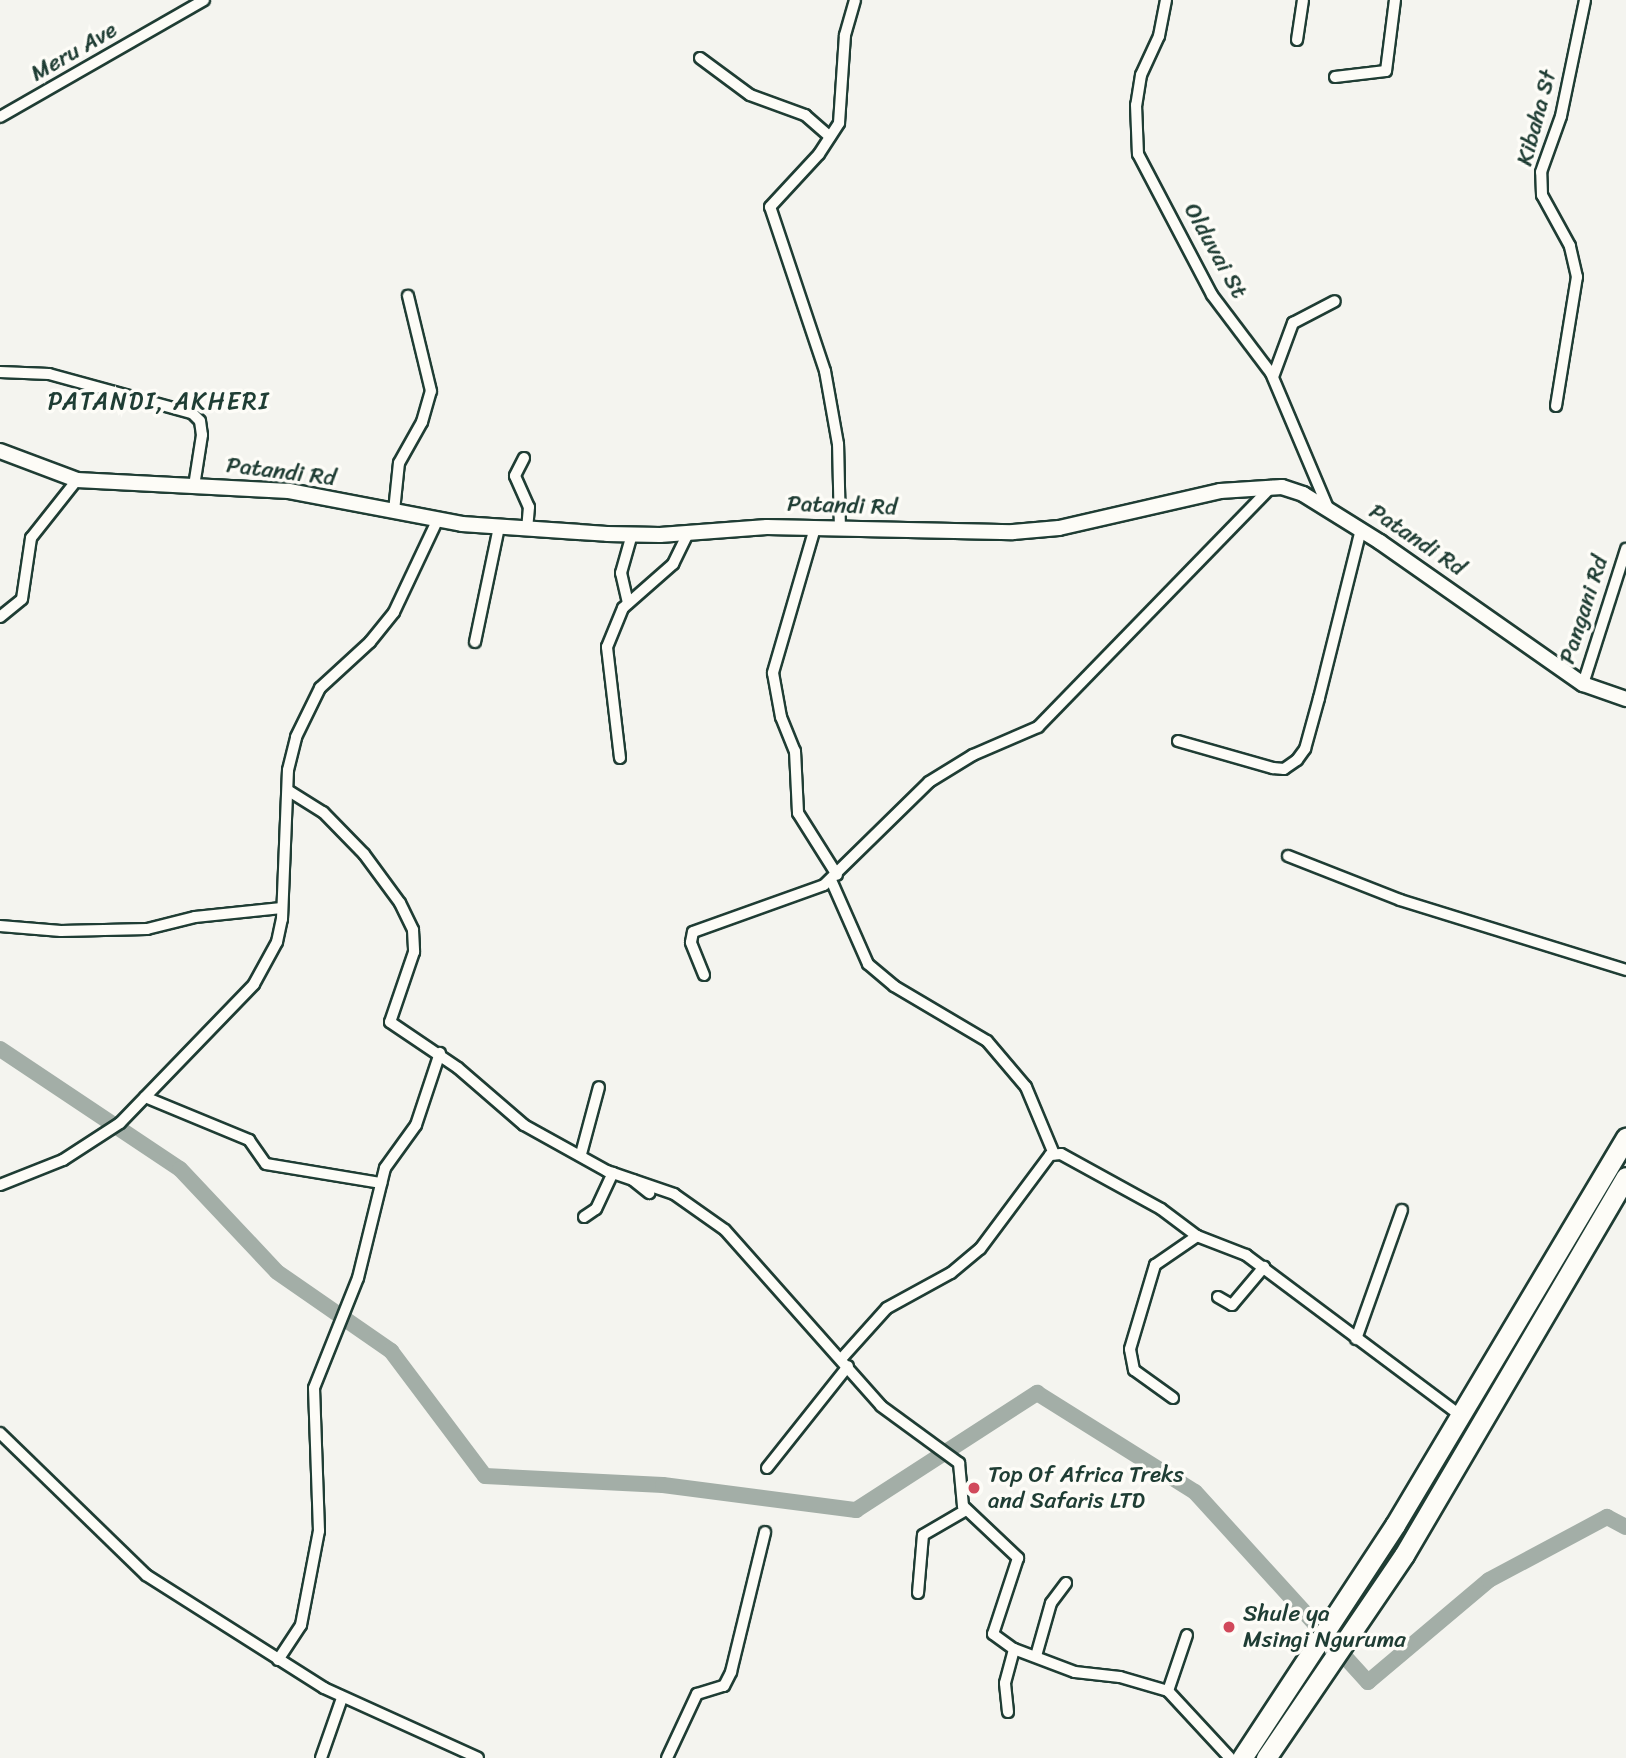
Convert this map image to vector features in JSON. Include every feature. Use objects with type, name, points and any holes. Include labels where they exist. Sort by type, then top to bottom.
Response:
[{"type":"highway","points":[[1242,1758],[1395,1525],[1626,1138]]},
{"type":"highway","points":[[1266,1758],[1404,1555],[1624,1181],[1603,1176]]},
{"type":"street","name":"Meru Ave","points":[[0,117],[204,0]]},
{"type":"street","points":[[840,530],[838,444],[825,371],[770,207],[830,137],[842,111],[845,35],[855,0]]},
{"type":"street","name":"Olduvai St","points":[[1166,0],[1159,36],[1141,75],[1136,105],[1138,154],[1212,295],[1273,377],[1328,508]]},
{"type":"street","points":[[1297,40],[1303,0]]},
{"type":"street","points":[[1335,78],[1386,71],[1395,0]]},
{"type":"street","name":"Kibaha St","points":[[1556,406],[1577,277],[1570,246],[1542,195],[1541,172],[1561,116],[1585,0]]},
{"type":"street","points":[[700,58],[751,95],[805,115],[830,137]]},
{"type":"street","points":[[394,511],[399,463],[422,422],[430,391],[408,296]]},
{"type":"street","points":[[1273,377],[1293,323],[1335,301]]},
{"type":"street","points":[[0,372],[49,374],[192,413],[200,421],[202,435],[194,486]]},
{"type":"street","name":"Patandi Rd","points":[[0,451],[77,480],[289,491],[438,519],[499,527],[632,534],[815,528],[1059,528],[1220,491],[1272,486],[1303,494],[1328,508],[1583,684],[1626,699]]},
{"type":"street","points":[[524,458],[515,476],[529,507],[527,530]]},
{"type":"street","points":[[0,617],[22,599],[31,538],[77,480]]},
{"type":"street","points":[[704,975],[691,942],[693,932],[834,878],[929,782],[973,755],[1038,727],[1272,486]]},
{"type":"street","points":[[0,1185],[63,1160],[120,1124],[254,984],[277,942],[282,908],[289,753],[314,698],[394,612],[438,519]]},
{"type":"street","points":[[475,642],[499,527]]},
{"type":"street","points":[[815,528],[773,673],[781,717],[795,751],[798,813],[834,878],[868,964],[894,986],[987,1041],[1026,1087],[1054,1154],[1161,1209],[1197,1236],[1264,1267],[1460,1415]]},
{"type":"street","points":[[1178,741],[1273,768],[1284,769],[1297,760],[1305,749],[1361,529]]},
{"type":"street","points":[[620,758],[605,660],[620,614],[628,603],[673,564],[688,533]]},
{"type":"street","points":[[628,603],[621,573],[632,534]]},
{"type":"street","name":"Pangani Rd","points":[[1583,684],[1626,548]]},
{"type":"street","points":[[289,791],[331,819],[400,903],[415,947],[389,1020],[440,1054],[524,1125],[613,1173],[674,1194],[725,1230],[845,1362],[881,1406],[959,1463],[966,1510],[1018,1558],[992,1630],[1014,1648],[1075,1672],[1120,1677],[1168,1691],[1230,1758]]},
{"type":"street","points":[[1288,856],[1400,900],[1626,970]]},
{"type":"street","points":[[0,926],[61,931],[147,929],[195,917],[282,908]]},
{"type":"street","points":[[278,1660],[301,1625],[319,1531],[314,1388],[358,1278],[390,1156],[416,1125],[440,1054]]},
{"type":"street","points":[[581,1154],[598,1087]]},
{"type":"street","points":[[145,1097],[249,1140],[266,1164],[381,1183]]},
{"type":"street","points":[[767,1468],[887,1308],[951,1273],[980,1248],[1054,1154]]},
{"type":"street","points":[[584,1217],[596,1209],[613,1173]]},
{"type":"street","points":[[633,1180],[649,1193]]},
{"type":"street","points":[[1356,1339],[1402,1210]]},
{"type":"street","points":[[1173,1398],[1133,1370],[1130,1349],[1155,1265],[1197,1236]]},
{"type":"street","points":[[1218,1297],[1232,1306],[1264,1267]]},
{"type":"street","points":[[0,1433],[146,1575],[342,1698],[439,1737],[478,1758]]},
{"type":"street","points":[[918,1592],[923,1535],[966,1510]]},
{"type":"street","points":[[667,1758],[697,1694],[723,1687],[731,1672],[765,1532]]},
{"type":"street","points":[[1036,1656],[1051,1603],[1066,1583]]},
{"type":"street","points":[[1168,1691],[1187,1635]]},
{"type":"street","points":[[1008,1713],[1005,1683],[1014,1648]]},
{"type":"street","points":[[321,1758],[342,1698]]},
{"type":"waterway","points":[[0,1049],[180,1169],[277,1272],[391,1351],[485,1476],[663,1485],[856,1510],[1037,1393],[1195,1492],[1368,1682],[1489,1580],[1607,1517],[1626,1527]]},
{"type":"place","name":"Top Of Africa Treks and Safaris LTD","points":[[974,1488]]},
{"type":"place","name":"Shule ya Msingi Nguruma","points":[[1229,1627]]},
{"type":"district","name":"PATANDI, AKHERI","points":[[159,402]]}]
